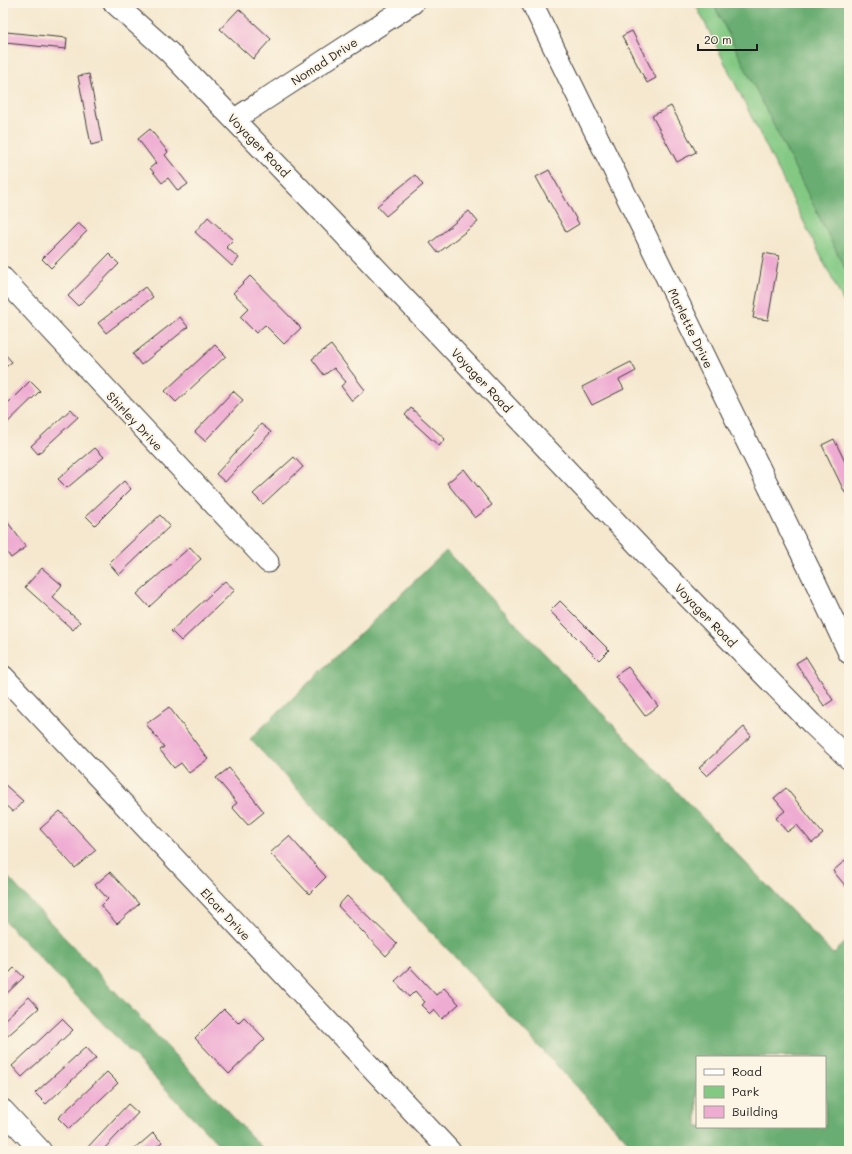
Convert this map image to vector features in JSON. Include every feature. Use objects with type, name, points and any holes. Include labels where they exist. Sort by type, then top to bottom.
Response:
[{"type":"street","name":"Voyager Road","points":[[114,3],[169,52],[235,119],[652,560],[806,718],[849,759]]},
{"type":"street","name":"Nomad Drive","points":[[235,119],[413,3]]},
{"type":"street","name":"Marlette Drive","points":[[532,3],[849,653]]},
{"type":"street","name":"Shirley Drive","points":[[3,278],[158,446],[268,562]]},
{"type":"street","name":"Elcar Drive","points":[[3,676],[450,1151]]},
{"type":"street","points":[[3,1110],[41,1151]]},
{"type":"green space","points":[[695,3],[849,3],[849,313]]},
{"type":"green space","points":[[713,3],[849,3],[849,277]]},
{"type":"green space","points":[[446,551],[833,954],[849,939],[849,1151],[637,1151],[250,739]]},
{"type":"green space","points":[[3,872],[265,1151],[225,1151],[3,919]]},
{"type":"building","points":[[239,9],[271,39],[253,59],[220,29]]},
{"type":"building","points":[[632,31],[656,78],[647,83],[622,36]]},
{"type":"building","points":[[6,32],[67,38],[66,49],[5,43]]},
{"type":"building","points":[[89,74],[102,142],[91,145],[78,76]]},
{"type":"building","points":[[671,106],[696,152],[677,162],[652,116]]},
{"type":"building","points":[[150,129],[168,152],[165,155],[188,184],[178,191],[168,178],[162,183],[150,168],[156,163],[138,139]]},
{"type":"building","points":[[549,170],[579,224],[566,232],[536,177]]},
{"type":"building","points":[[415,175],[423,185],[386,216],[377,206]]},
{"type":"building","points":[[469,211],[478,222],[438,253],[430,243]]},
{"type":"building","points":[[208,217],[233,240],[226,247],[239,258],[232,266],[195,232]]},
{"type":"building","points":[[78,223],[87,231],[51,268],[42,259]]},
{"type":"building","points":[[764,253],[779,256],[768,320],[753,318]]},
{"type":"building","points":[[109,254],[119,264],[78,306],[68,296]]},
{"type":"building","points":[[250,276],[301,328],[284,344],[265,325],[256,333],[240,317],[249,308],[233,293]]},
{"type":"building","points":[[145,287],[153,297],[106,333],[98,323]]},
{"type":"building","points":[[180,317],[188,327],[141,365],[133,354]]},
{"type":"building","points":[[215,345],[226,356],[176,402],[165,391]]},
{"type":"building","points":[[331,345],[365,390],[352,401],[341,386],[346,382],[334,368],[324,375],[312,359]]},
{"type":"building","points":[[3,352],[12,362],[3,369]]},
{"type":"building","points":[[631,362],[636,371],[619,380],[624,389],[592,405],[582,387]]},
{"type":"building","points":[[30,381],[40,391],[3,427],[3,408]]},
{"type":"building","points":[[233,391],[243,400],[205,441],[195,432]]},
{"type":"building","points":[[411,408],[445,439],[439,446],[405,415]]},
{"type":"building","points":[[71,409],[78,417],[38,454],[31,446]]},
{"type":"building","points":[[261,424],[271,432],[225,482],[216,474]]},
{"type":"building","points":[[834,439],[849,470],[849,491],[845,493],[822,445]]},
{"type":"building","points":[[95,448],[104,457],[67,488],[58,479]]},
{"type":"building","points":[[294,457],[303,467],[263,504],[253,494]]},
{"type":"building","points":[[464,469],[492,505],[475,518],[447,483]]},
{"type":"building","points":[[124,481],[131,489],[95,525],[86,516]]},
{"type":"building","points":[[160,515],[170,526],[119,575],[109,563]]},
{"type":"building","points":[[3,516],[26,547],[11,558],[3,547]]},
{"type":"building","points":[[190,547],[201,559],[149,607],[137,594]]},
{"type":"building","points":[[42,568],[62,585],[52,597],[80,622],[73,630],[25,587]]},
{"type":"building","points":[[225,581],[235,590],[181,641],[171,631]]},
{"type":"building","points":[[560,601],[609,650],[599,660],[550,611]]},
{"type":"building","points":[[806,657],[833,700],[824,706],[796,663]]},
{"type":"building","points":[[628,667],[658,706],[645,716],[615,676]]},
{"type":"building","points":[[169,707],[208,759],[189,773],[181,763],[174,768],[160,750],[164,747],[146,724]]},
{"type":"building","points":[[744,727],[751,736],[707,776],[699,768]]},
{"type":"building","points":[[229,768],[264,812],[248,825],[232,807],[237,803],[216,778]]},
{"type":"building","points":[[3,783],[23,801],[13,812],[3,803]]},
{"type":"building","points":[[786,788],[823,834],[812,843],[797,825],[787,832],[776,818],[785,811],[774,798]]},
{"type":"building","points":[[60,811],[96,850],[75,868],[40,829]]},
{"type":"building","points":[[289,836],[326,877],[309,894],[270,853]]},
{"type":"building","points":[[849,858],[849,890],[833,871]]},
{"type":"building","points":[[110,872],[139,904],[117,924],[101,906],[108,899],[95,885]]},
{"type":"building","points":[[347,896],[397,944],[386,956],[338,906]]},
{"type":"building","points":[[410,967],[436,995],[444,988],[459,1004],[442,1019],[434,1010],[430,1014],[421,1005],[425,1002],[415,991],[409,997],[395,981]]},
{"type":"building","points":[[14,968],[24,977],[3,997],[3,979]]},
{"type":"building","points":[[29,997],[39,1008],[3,1040],[3,1021]]},
{"type":"building","points":[[224,1009],[238,1023],[244,1017],[265,1039],[229,1074],[195,1038]]},
{"type":"building","points":[[62,1019],[73,1030],[22,1077],[12,1066]]},
{"type":"building","points":[[86,1047],[96,1058],[46,1104],[35,1093]]},
{"type":"building","points":[[107,1072],[118,1083],[69,1129],[58,1118]]},
{"type":"building","points":[[128,1104],[138,1113],[102,1151],[88,1151],[86,1149]]},
{"type":"building","points":[[153,1133],[162,1142],[152,1151],[132,1151]]}]
